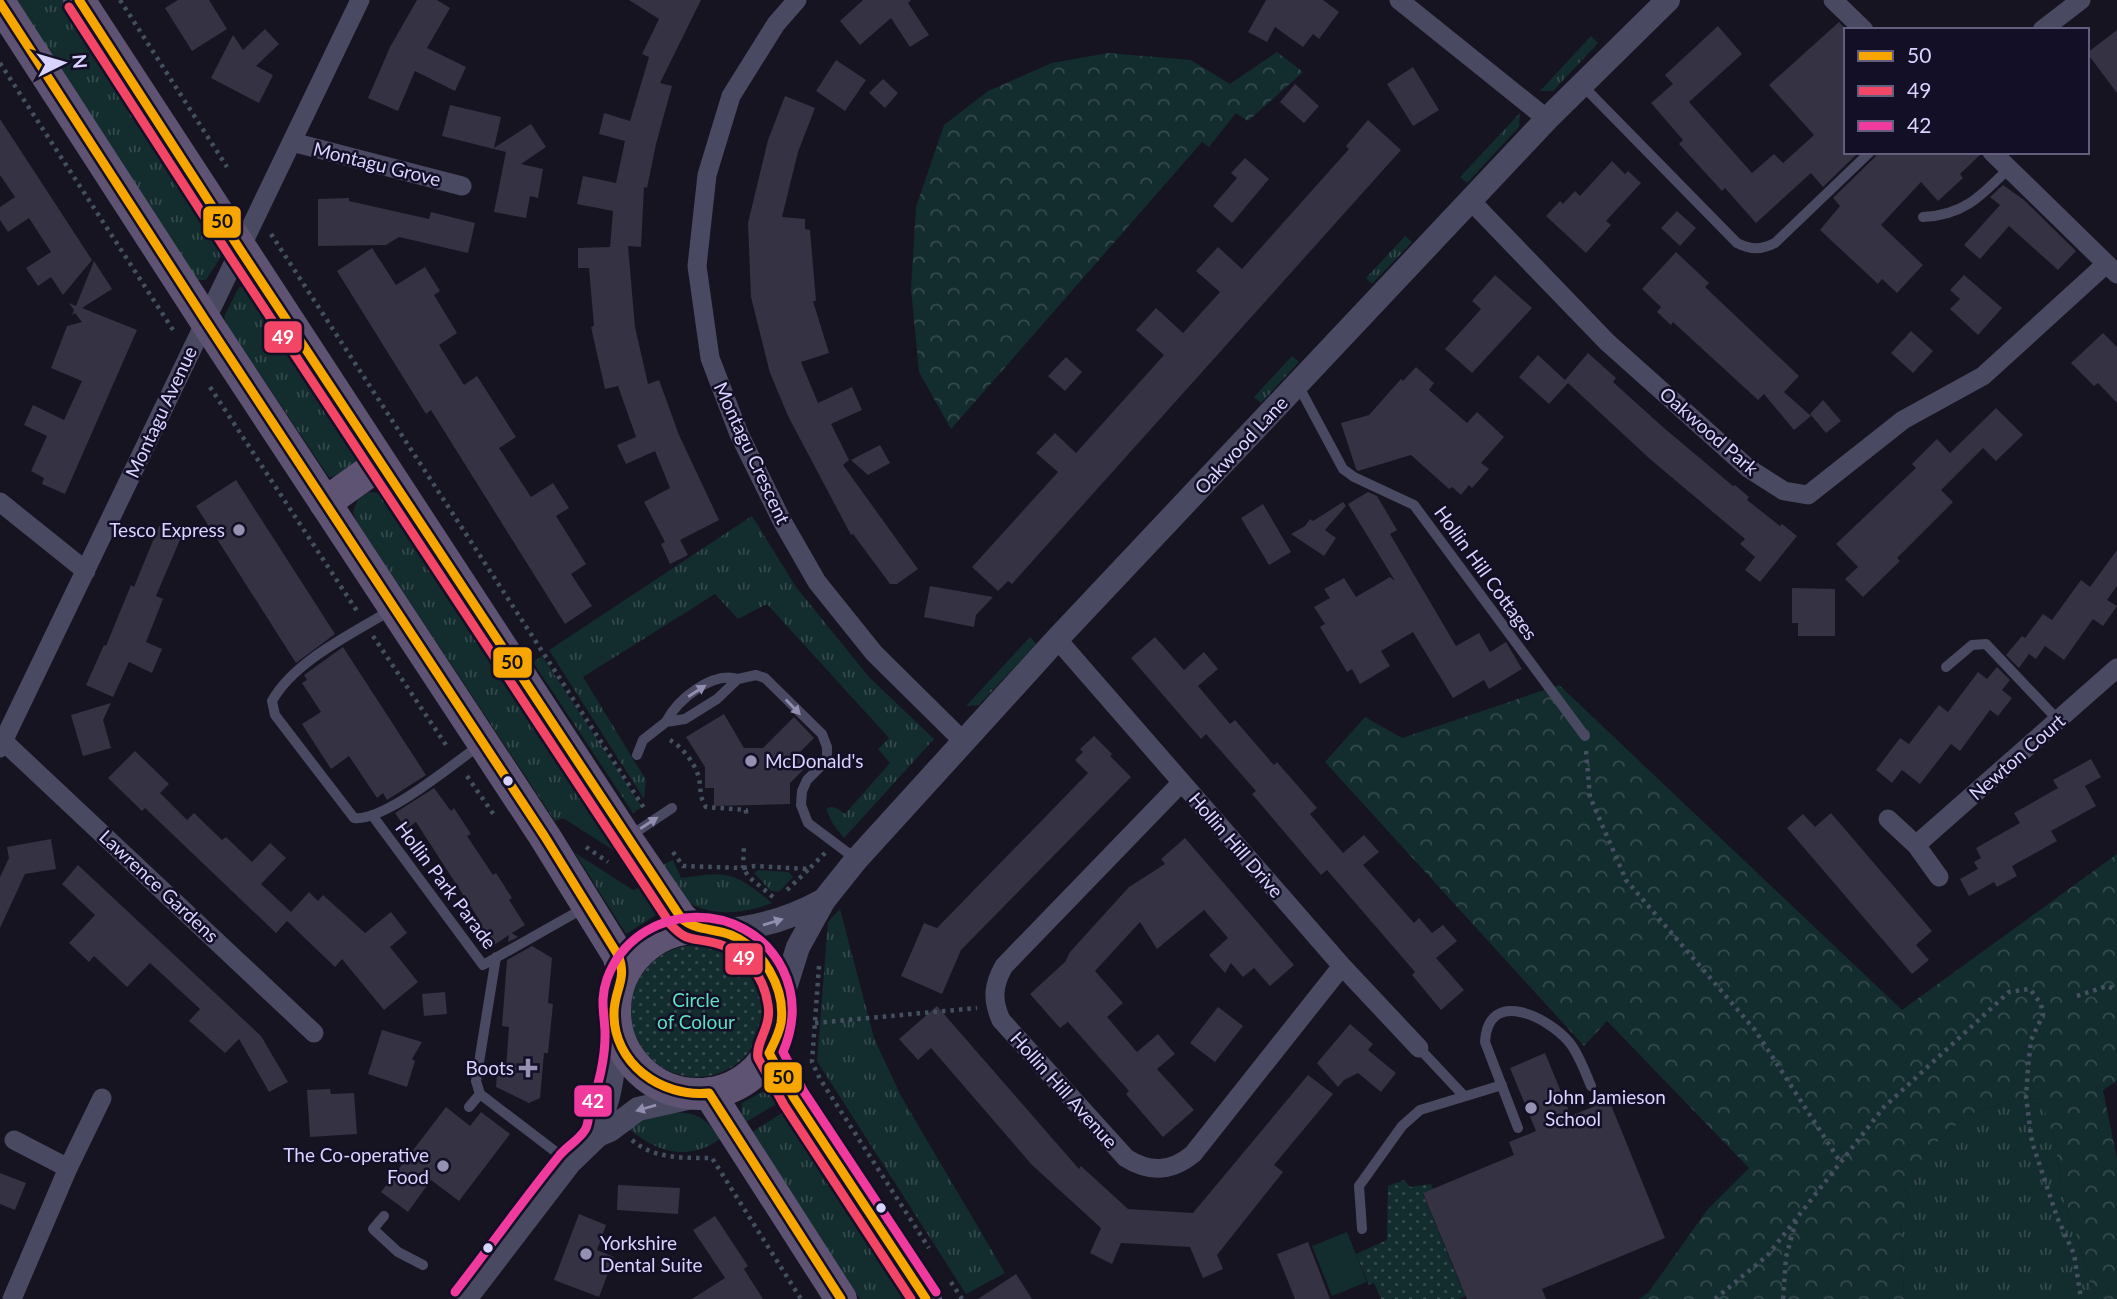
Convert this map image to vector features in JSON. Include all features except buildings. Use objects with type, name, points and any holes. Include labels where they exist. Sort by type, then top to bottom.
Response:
[{"type":"main road","points":[[79,0],[626,838],[681,918],[704,929],[743,940],[761,956],[771,970],[781,1001],[780,1026],[769,1053],[761,1066],[728,1089],[705,1094],[674,1091],[658,1084],[627,1058],[614,1014],[616,992],[623,972],[639,950],[673,931],[704,929]]},
{"type":"main road","points":[[0,3],[588,906],[618,954],[623,972]]},
{"type":"main road","points":[[325,503],[381,463]]},
{"type":"main road","points":[[769,1053],[794,1098],[926,1299]]},
{"type":"main road","points":[[705,1094],[841,1299]]},
{"type":"street","name":"Montagu Avenue","points":[[1,742],[360,0]]},
{"type":"street","name":"Montagu Crescent","points":[[797,0],[776,24],[731,96],[707,175],[697,266],[710,358],[739,434],[782,521],[817,582],[874,653],[964,742]]},
{"type":"street","points":[[1399,0],[1547,119]]},
{"type":"street","name":"Oakwood Lane","points":[[781,1001],[798,947],[824,900],[856,860],[1057,639],[1547,119],[1668,0]]},
{"type":"street","points":[[1833,0],[1862,28]]},
{"type":"street","points":[[2045,28],[2081,0]]},
{"type":"street","name":"Montagu Grove","points":[[292,142],[461,186]]},
{"type":"street","points":[[1994,154],[2112,269]]},
{"type":"street","name":"Oakwood Park","points":[[1471,201],[1607,342],[1748,468],[1784,491],[1808,495],[1903,420],[1983,376],[2112,269]]},
{"type":"street","points":[[0,502],[86,571]]},
{"type":"street","name":"Hollin Hill Drive","points":[[1057,639],[1342,966],[1419,1048]]},
{"type":"street","name":"Newton Court","points":[[1916,845],[2117,668]]},
{"type":"street","name":"Lawrence Gardens","points":[[1,742],[314,1033]]},
{"type":"street","points":[[995,1006],[997,978],[1004,966],[1181,783]]},
{"type":"street","points":[[1888,819],[1916,845],[1939,877]]},
{"type":"street","name":"Oakwood Lane","points":[[704,929],[770,924],[824,900]]},
{"type":"street","name":"Hollin Hill Avenue","points":[[995,1006],[1001,1020],[1126,1158],[1146,1168],[1168,1168],[1182,1163],[1193,1154],[1342,966]]},
{"type":"street","points":[[606,1130],[599,1122],[612,1075],[617,1027]]},
{"type":"street","points":[[465,1299],[570,1163],[606,1130],[638,1109],[705,1094]]},
{"type":"street","points":[[12,1299],[68,1168],[103,1098]]},
{"type":"street","points":[[14,1140],[68,1168]]},
{"type":"lane","points":[[1581,85],[1737,243],[1746,248],[1766,248],[1775,243],[1868,154]]},
{"type":"lane","points":[[1923,217],[1939,216],[1958,210],[1976,200],[2008,168]]},
{"type":"lane","name":"Hollin Hill Cottages","points":[[1298,384],[1343,469],[1353,477],[1414,505],[1585,736]]},
{"type":"lane","name":"Hollin Park Parade","points":[[394,608],[308,662],[281,685],[272,701],[275,715],[354,818],[363,819],[389,808],[483,743]]},
{"type":"lane","points":[[1946,667],[1972,645],[1986,644],[2058,720]]},
{"type":"lane","points":[[637,755],[643,740],[666,722],[673,708],[693,692],[729,676],[738,679],[756,675],[765,678],[822,734],[827,747],[824,763],[807,780],[802,791],[801,805],[808,823],[856,860]]},
{"type":"lane","points":[[666,722],[685,719],[717,699],[738,679]]},
{"type":"lane","points":[[626,838],[672,808]]},
{"type":"lane","name":"Hollin Park Parade","points":[[372,816],[483,965],[588,906]]},
{"type":"lane","name":"Hollin Park Parade","points":[[480,1094],[476,1082],[496,957]]},
{"type":"lane","points":[[1518,1128],[1485,1042],[1486,1027],[1493,1017],[1519,1011],[1533,1015],[1559,1031],[1572,1045],[1591,1086]]},
{"type":"lane","points":[[1419,1048],[1464,1097]]},
{"type":"lane","points":[[1362,1229],[1359,1186],[1402,1126],[1420,1110],[1502,1085]]},
{"type":"lane","points":[[469,1107],[480,1094],[570,1163]]},
{"type":"lane","points":[[384,1216],[373,1229],[398,1252],[423,1265]]},
{"type":"path","points":[[120,0],[228,167]]},
{"type":"path","points":[[0,63],[175,333]]},
{"type":"path","points":[[264,224],[644,808]]},
{"type":"path","points":[[210,387],[363,620]]},
{"type":"path","points":[[370,632],[450,751]]},
{"type":"path","points":[[1585,736],[1590,797],[1626,880],[1755,1030],[1841,1163]]},
{"type":"path","points":[[670,740],[681,746],[698,775],[699,791],[706,807],[746,810],[746,817]]},
{"type":"path","points":[[809,869],[755,866],[743,868],[749,877],[773,897],[783,895],[809,869],[835,842]]},
{"type":"path","points":[[820,962],[812,1062],[820,1079],[932,1253]]},
{"type":"path","points":[[2077,996],[2107,986],[2117,989]]},
{"type":"path","points":[[1715,1299],[1767,1256],[1884,1107],[2009,992],[2030,989],[2041,1004],[2043,1015],[2031,1040],[2028,1068],[2026,1097],[2032,1142],[2057,1217],[2074,1254],[2081,1299]]},
{"type":"path","points":[[814,1023],[995,1006]]},
{"type":"path","points":[[606,1130],[642,1149],[676,1158],[712,1158],[801,1299]]},
{"type":"path","points":[[1783,1299],[1786,1257],[1797,1218]]},
{"type":"path","points":[[947,1276],[962,1299]]},
{"type":"green space","points":[[14,0],[63,0],[222,243],[223,253],[206,280],[197,280]]},
{"type":"green space","points":[[1591,36],[1598,43],[1553,91],[1540,91]]},
{"type":"green space","points":[[1277,52],[1303,72],[1248,121],[1236,113],[1209,147],[1202,142],[951,429],[919,372],[911,289],[916,207],[944,125],[988,91],[1052,63],[1108,53],[1191,60],[1230,84]]},
{"type":"green space","points":[[1520,113],[1519,127],[1467,183],[1460,177]]},
{"type":"green space","points":[[1405,236],[1412,242],[1372,284],[1366,278]]},
{"type":"green space","points":[[239,287],[247,287],[356,451],[358,461],[341,476],[329,477],[227,325],[224,317]]},
{"type":"green space","points":[[1292,356],[1299,362],[1261,403],[1254,397]]},
{"type":"green space","points":[[369,492],[380,493],[390,502],[621,855],[563,818],[555,821],[357,522],[353,512],[358,499]]},
{"type":"green space","points":[[752,516],[796,587],[869,677],[934,739],[844,838],[826,809],[834,807],[845,814],[890,763],[878,749],[889,738],[767,604],[738,619],[715,594],[583,677],[646,780],[644,799],[549,650]]},
{"type":"green space","points":[[1030,637],[1036,644],[979,705],[966,706]]},
{"type":"green space","points":[[542,656],[642,807],[633,813],[533,662]]},
{"type":"green space","points":[[1559,685],[1902,1010],[2117,854],[2117,1081],[2103,1090],[2117,1159],[2117,1299],[2094,1299],[2063,1194],[2054,1137],[2040,1098],[2017,1099],[1967,1115],[1923,1155],[1901,1218],[1904,1299],[1639,1299],[1648,1293],[1707,1210],[1749,1168],[1607,1021],[1584,1046],[1325,762],[1365,717],[1402,738]]},
{"type":"green space","points":[[575,853],[633,890],[641,887],[656,915],[626,934]]},
{"type":"green space","points":[[673,860],[681,878],[731,876],[749,885],[772,903],[734,912],[707,910],[695,906],[675,890],[668,878],[662,865]]},
{"type":"green space","points":[[758,870],[788,872],[793,877],[779,892],[771,891],[754,873]]},
{"type":"green space","points":[[840,909],[874,1038],[901,1096],[1005,1273],[966,1294],[817,1061],[828,922]]},
{"type":"green space","name":"Circle of Colour","points":[[697,945],[722,950],[744,964],[758,986],[763,1011],[758,1036],[744,1058],[722,1072],[697,1077],[672,1072],[650,1058],[636,1036],[631,1011],[636,986],[650,964],[672,950]]},
{"type":"green space","points":[[768,1089],[773,1091],[780,1102],[746,1122],[741,1112],[742,1103]]},
{"type":"green space","points":[[2041,1098],[2054,1137],[2063,1194],[2094,1299],[1904,1299],[1901,1218],[1923,1155],[1967,1115],[2017,1099]]},
{"type":"green space","points":[[785,1111],[906,1299],[860,1299],[752,1132]]},
{"type":"green space","points":[[654,1112],[692,1114],[706,1122],[720,1139],[707,1147],[681,1152],[657,1147],[622,1123]]},
{"type":"green space","points":[[1404,1180],[1410,1187],[1431,1184],[1433,1189],[1423,1194],[1461,1286],[1475,1292],[1459,1299],[1381,1299],[1374,1283],[1369,1285],[1356,1254],[1387,1240],[1388,1186]]},
{"type":"green space","points":[[1347,1232],[1367,1282],[1332,1296],[1312,1246]]},
{"type":"transit line","name":"50","points":[[79,0],[241,251],[681,918],[692,925],[731,935],[742,941],[753,949],[770,971],[776,983],[782,1010],[780,1027],[769,1053],[794,1098],[926,1299]]},
{"type":"transit line","name":"50","points":[[0,3],[545,837],[618,955],[622,971],[614,1013],[616,1031],[631,1062],[643,1074],[674,1090],[709,1093]]},
{"type":"transit line","name":"49","points":[[69,7],[231,258],[671,925],[687,937],[725,946],[743,958],[757,974],[766,994],[769,1013],[758,1058],[784,1105],[911,1299]]},
{"type":"transit line","name":"42","points":[[455,1292],[546,1173],[586,1128],[604,1053],[605,986],[621,953],[641,934],[665,922],[692,918],[719,920],[744,929],[766,946],[783,970],[792,1001],[791,1022],[783,1052],[804,1092],[936,1292]]},
{"type":"transit line","name":"50","points":[[709,1093],[841,1299]]},
{"type":"place","name":"Tesco Express","points":[[239,530]]},
{"type":"place","name":"McDonald's","points":[[751,761]]},
{"type":"place","name":"Boots","points":[[528,1068]]},
{"type":"place","name":"John Jamieson School","points":[[1531,1108]]},
{"type":"place","name":"The Co-operative Food","points":[[443,1166]]},
{"type":"place","name":"Yorkshire Dental Suite","points":[[586,1254]]}]
